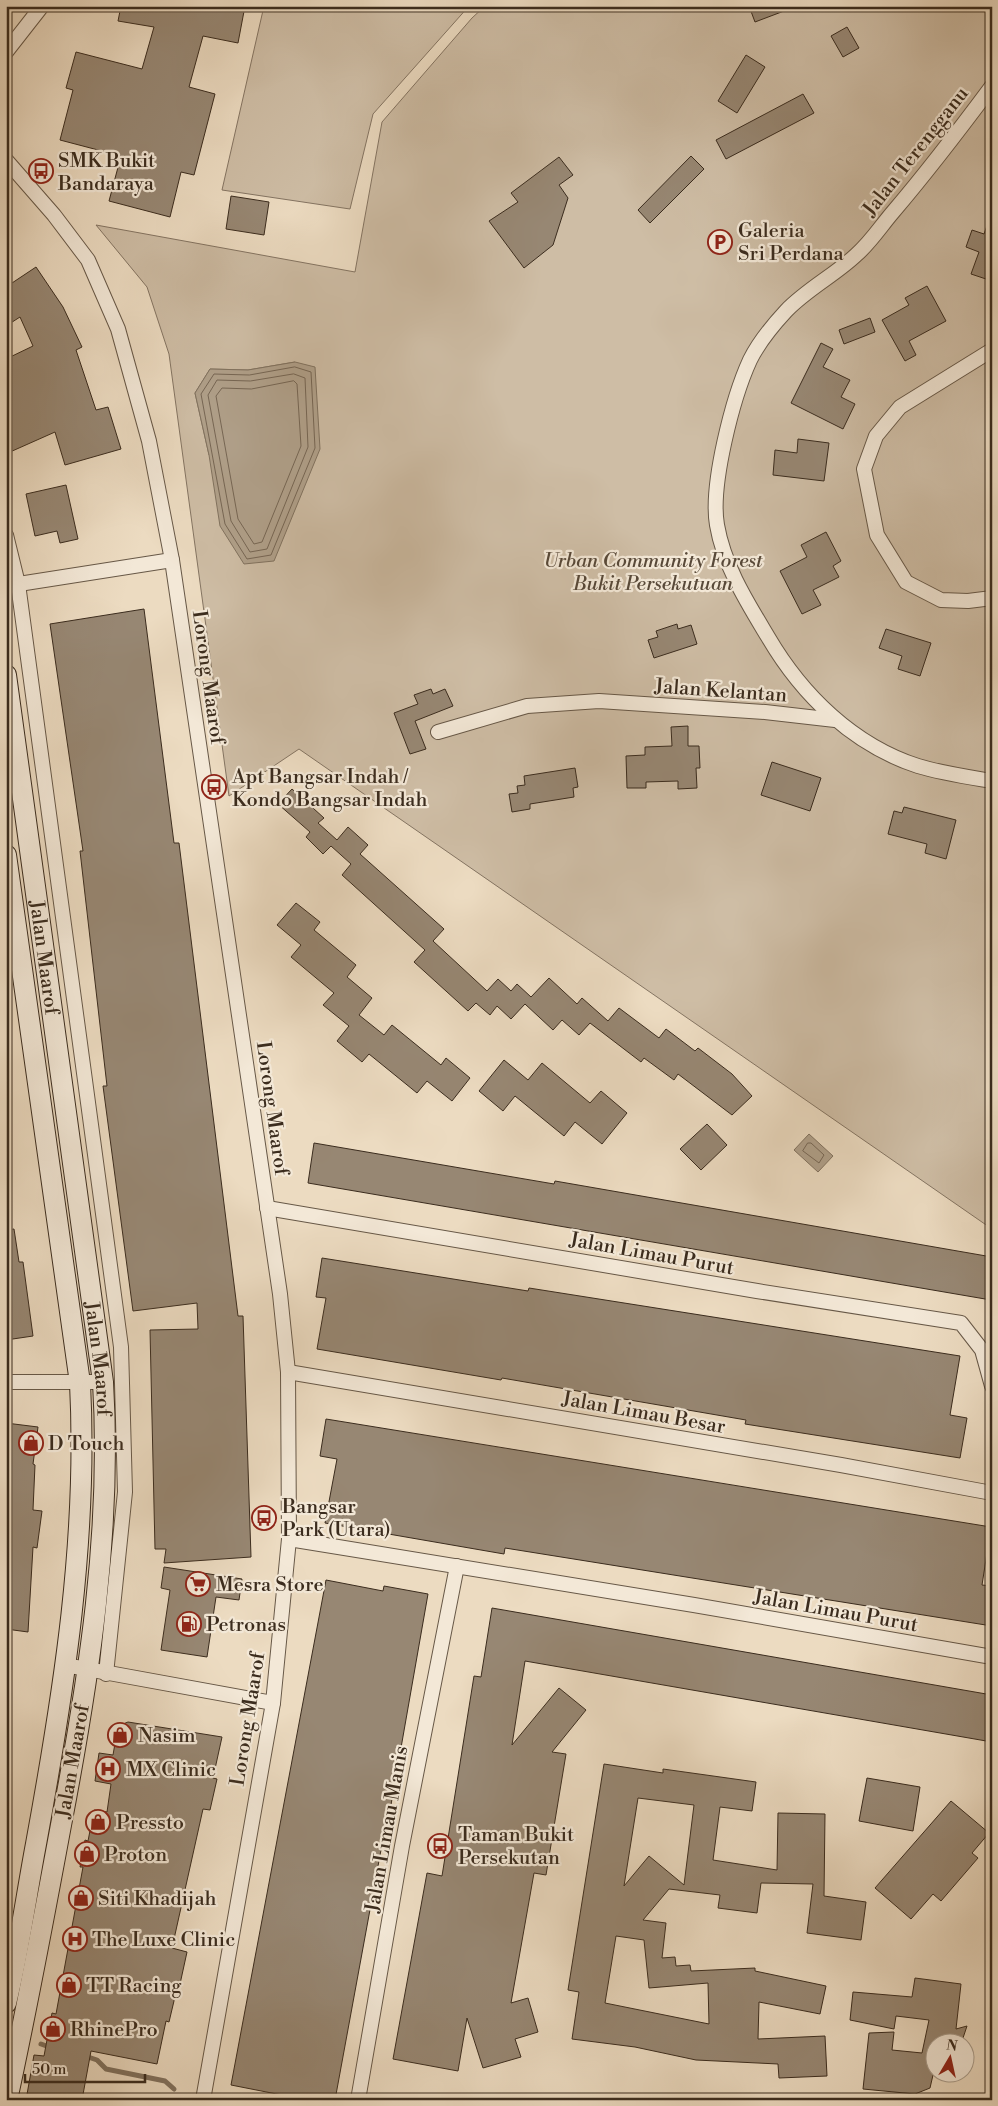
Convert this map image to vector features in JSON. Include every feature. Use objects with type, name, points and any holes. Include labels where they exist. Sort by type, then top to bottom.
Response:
[{"type":"main road","name":"Jalan Maarof","points":[[6,679],[103,1382],[106,1444],[96,1672],[74,1765],[39,1953],[7,2100]]},
{"type":"main road","name":"Jalan Maarof","points":[[6,855],[80,1383],[82,1432],[78,1561],[65,1665],[51,1763],[6,2003]]},
{"type":"street","points":[[6,52],[42,6]]},
{"type":"street","name":"Jalan Terengganu","points":[[835,720],[803,687],[776,652],[729,567],[717,524],[717,509],[721,463],[730,420],[751,359],[767,333],[788,309],[857,255],[940,156],[992,86]]},
{"type":"street","name":"Lorong Maarof","points":[[6,160],[54,215],[88,260],[118,329],[149,440],[172,560],[267,1208],[288,1372],[289,1539],[273,1703],[203,2100]]},
{"type":"street","points":[[992,350],[900,407],[876,436],[864,469],[877,535],[906,582],[941,600],[968,601],[992,598]]},
{"type":"street","name":"Jalan Maarof","points":[[6,535],[121,1347],[126,1492],[96,1672]]},
{"type":"street","points":[[12,585],[172,560]]},
{"type":"street","name":"Jalan Kelantan","points":[[438,732],[527,706],[599,701],[765,712],[835,720]]},
{"type":"street","points":[[835,720],[870,746],[918,766],[992,781]]},
{"type":"street","name":"Jalan Limau Purut","points":[[267,1208],[757,1291],[960,1323],[982,1350],[992,1386]]},
{"type":"street","name":"Jalan Limau Besar","points":[[288,1372],[841,1465],[992,1493]]},
{"type":"street","points":[[6,1382],[103,1382]]},
{"type":"street","name":"Jalan Limau Purut","points":[[289,1539],[992,1657]]},
{"type":"street","name":"Jalan Limau Manis","points":[[358,2100],[402,1846],[457,1566]]},
{"type":"street","points":[[65,1665],[273,1703]]},
{"type":"green space","points":[[264,6],[469,6],[373,114],[350,209],[222,190]]},
{"type":"green space","name":"Urban Community Forest Bukit Persekutuan","points":[[485,6],[992,6],[992,1229],[299,749],[229,796],[169,354],[147,287],[96,225],[355,272],[382,122],[472,18]],"holes":[[[295,362],[209,455],[195,393],[210,369],[248,370]]]},
{"type":"water","points":[[295,362],[315,367],[320,449],[274,561],[244,564],[220,526],[209,455],[195,393],[210,369],[248,370]]},
{"type":"water","points":[[809,1134],[833,1156],[818,1172],[794,1150]]},
{"type":"building","points":[[121,6],[245,6],[238,43],[203,36],[189,87],[215,94],[194,175],[181,172],[170,217],[109,201],[121,156],[60,140],[73,90],[66,88],[76,52],[142,69],[154,27],[118,21]]},
{"type":"building","points":[[749,6],[792,6],[792,8],[755,22]]},
{"type":"building","points":[[847,27],[859,48],[843,57],[831,36]]},
{"type":"building","points":[[746,55],[765,67],[737,113],[718,101]]},
{"type":"building","points":[[803,94],[814,113],[726,159],[716,140]]},
{"type":"building","points":[[691,156],[704,169],[650,223],[638,210]]},
{"type":"building","points":[[559,157],[573,175],[559,185],[568,198],[553,245],[524,268],[489,221],[518,202],[511,193]]},
{"type":"building","points":[[231,196],[269,202],[264,235],[226,229]]},
{"type":"building","points":[[989,220],[992,220],[992,281],[971,274],[979,252],[966,247],[972,230],[984,234]]},
{"type":"building","points":[[36,267],[63,307],[82,347],[76,350],[96,410],[108,407],[121,449],[65,465],[55,432],[10,452],[6,445],[6,359],[33,346],[20,317],[6,326],[6,287]]},
{"type":"building","points":[[927,286],[946,321],[909,341],[916,355],[905,361],[882,320],[909,305],[905,298]]},
{"type":"building","points":[[870,318],[875,332],[844,344],[839,330]]},
{"type":"building","points":[[821,343],[833,349],[823,367],[850,380],[841,397],[855,404],[843,429],[791,403]]},
{"type":"building","points":[[798,439],[829,443],[824,481],[773,475],[775,450],[797,453]]},
{"type":"building","points":[[66,485],[78,539],[60,543],[57,531],[35,536],[26,494]]},
{"type":"building","points":[[826,532],[841,561],[833,566],[839,577],[813,590],[821,605],[802,614],[780,571],[807,557],[801,545]]},
{"type":"building","points":[[144,609],[174,843],[179,843],[238,1316],[243,1316],[251,1557],[164,1563],[166,1549],[155,1549],[150,1330],[198,1329],[197,1303],[133,1311],[103,1086],[107,1086],[80,851],[83,851],[50,624]]},
{"type":"building","points":[[677,624],[678,629],[691,625],[697,644],[654,658],[648,640],[658,637],[656,631]]},
{"type":"building","points":[[886,629],[931,643],[920,676],[898,669],[902,656],[879,648]]},
{"type":"building","points":[[431,689],[433,694],[445,689],[453,706],[415,721],[426,749],[410,754],[394,713],[418,704],[414,695]]},
{"type":"building","points":[[688,726],[688,746],[699,746],[700,768],[696,768],[697,788],[678,789],[678,781],[646,782],[646,788],[627,788],[626,756],[645,755],[645,747],[672,746],[671,727]]},
{"type":"building","points":[[772,762],[821,778],[810,811],[761,795]]},
{"type":"building","points":[[575,768],[578,787],[573,788],[574,797],[530,804],[530,809],[512,812],[509,794],[518,793],[517,786],[525,785],[524,776]]},
{"type":"building","points":[[292,789],[324,818],[318,823],[337,840],[348,827],[368,845],[360,854],[444,929],[433,941],[487,991],[498,979],[511,991],[517,984],[531,997],[549,978],[577,1004],[582,998],[608,1021],[619,1008],[659,1038],[666,1029],[695,1051],[698,1048],[732,1074],[752,1096],[732,1115],[678,1074],[674,1080],[644,1058],[641,1062],[590,1023],[579,1035],[562,1020],[553,1030],[525,1004],[511,1019],[497,1006],[490,1015],[476,1003],[468,1011],[414,962],[425,950],[342,875],[351,864],[331,846],[323,854],[306,837],[310,832],[278,804]]},
{"type":"building","points":[[904,807],[956,820],[946,859],[925,853],[927,844],[888,834],[894,811],[902,813]]},
{"type":"building","points":[[296,903],[320,922],[314,930],[356,965],[347,977],[372,998],[359,1015],[384,1035],[392,1025],[441,1065],[446,1058],[470,1078],[452,1101],[427,1081],[417,1093],[369,1054],[362,1062],[337,1041],[349,1026],[323,1005],[334,993],[291,957],[301,945],[277,925]]},
{"type":"building","points":[[504,1060],[528,1080],[542,1063],[590,1103],[601,1091],[627,1113],[602,1144],[575,1122],[564,1136],[515,1096],[503,1111],[479,1091]]},
{"type":"building","points":[[707,1124],[727,1145],[701,1170],[680,1149]]},
{"type":"building","points":[[314,1143],[554,1184],[555,1181],[992,1257],[991,1300],[308,1183]]},
{"type":"building","points":[[14,1229],[19,1262],[23,1262],[33,1336],[6,1340],[6,1230]]},
{"type":"building","points":[[322,1258],[528,1291],[529,1288],[960,1356],[950,1415],[967,1418],[960,1458],[745,1424],[746,1420],[502,1378],[501,1380],[317,1349],[326,1298],[316,1297]]},
{"type":"building","points":[[326,1419],[991,1527],[982,1585],[992,1586],[992,1626],[505,1548],[504,1554],[325,1523],[337,1459],[320,1456]]},
{"type":"building","points":[[6,1423],[38,1427],[33,1464],[35,1465],[33,1510],[42,1511],[37,1548],[33,1547],[28,1632],[6,1629]]},
{"type":"building","name":"Petronas","points":[[164,1567],[242,1579],[239,1600],[216,1597],[207,1657],[161,1650],[170,1590],[161,1588]]},
{"type":"building","points":[[326,1580],[383,1591],[384,1586],[428,1594],[385,1839],[383,1839],[335,2100],[307,2100],[231,2085]]},
{"type":"building","points":[[492,1608],[992,1695],[992,1742],[525,1661],[512,1745],[559,1688],[586,1710],[552,1752],[566,1754],[546,1875],[534,1873],[511,2003],[528,1998],[538,2032],[515,2039],[521,2057],[483,2068],[467,2018],[458,2071],[393,2059],[427,1873],[442,1876],[474,1676],[481,1677]]},
{"type":"building","points":[[128,1722],[222,1737],[213,1778],[217,1779],[210,1810],[203,1809],[172,1948],[187,1952],[180,1984],[178,1984],[169,2022],[166,2021],[157,2064],[91,2051],[82,2100],[26,2100],[34,2055],[44,2056],[52,2013],[56,2014],[83,1867],[80,1867],[85,1840],[88,1841],[94,1810],[107,1812],[111,1784],[95,1781],[99,1753],[113,1755],[118,1726]]},
{"type":"building","points":[[604,1764],[663,1773],[663,1769],[756,1782],[752,1811],[720,1807],[713,1860],[777,1870],[778,1813],[825,1814],[824,1896],[866,1902],[861,1940],[807,1933],[813,1884],[761,1883],[757,1913],[718,1908],[720,1895],[669,1889],[643,1920],[666,1923],[662,1958],[675,1957],[676,1966],[690,1965],[691,1971],[755,1968],[755,1971],[826,1986],[820,2014],[759,2002],[758,2039],[825,2036],[827,2076],[779,2078],[778,2064],[696,2060],[635,2047],[572,2039],[579,1992],[568,1990]],"holes":[[[638,1798],[694,1805],[684,1885],[649,1856],[624,1886]],[[616,1936],[644,1940],[649,1988],[708,1983],[709,2024],[605,2003]]]},
{"type":"building","points":[[867,1778],[920,1787],[913,1831],[859,1821]]},
{"type":"building","points":[[951,1801],[989,1833],[972,1853],[978,1858],[941,1901],[933,1894],[911,1919],[875,1888]]},
{"type":"building","points":[[915,1978],[961,1984],[956,2029],[967,2026],[964,2034],[926,2034],[929,2020],[896,2016],[894,2029],[850,2020],[853,1992],[912,1997]]},
{"type":"building","points":[[894,2032],[892,2050],[922,2053],[926,2034],[926,2084],[931,2084],[930,2088],[915,2094],[863,2089],[869,2033]]},
{"type":"waterway","points":[[41,2044],[52,2048]]},
{"type":"waterway","points":[[85,2056],[97,2060],[106,2069],[165,2081],[174,2089]]},
{"type":"place","name":"SMK Bukit Bandaraya","points":[[41,171]]},
{"type":"place","name":"Galeria Sri Perdana","points":[[720,242]]},
{"type":"place","name":"Apt Bangsar Indah / Kondo Bangsar Indah","points":[[214,787]]},
{"type":"place","name":"D Touch","points":[[31,1443]]},
{"type":"place","name":"Bangsar Park (Utara)","points":[[264,1518]]},
{"type":"place","name":"Mesra Store","points":[[198,1584]]},
{"type":"place","name":"Petronas","points":[[189,1624]]},
{"type":"place","name":"Nasim","points":[[120,1735]]},
{"type":"place","name":"MX Clinic","points":[[108,1769]]},
{"type":"place","name":"Pressto","points":[[98,1822]]},
{"type":"place","name":"Taman Bukit Persekutan","points":[[440,1846]]},
{"type":"place","name":"Proton","points":[[87,1854]]},
{"type":"place","name":"Siti Khadijah","points":[[81,1898]]},
{"type":"place","name":"The Luxe Clinic","points":[[75,1939]]},
{"type":"place","name":"TT Racing","points":[[69,1985]]},
{"type":"place","name":"RhinePro","points":[[53,2029]]}]
